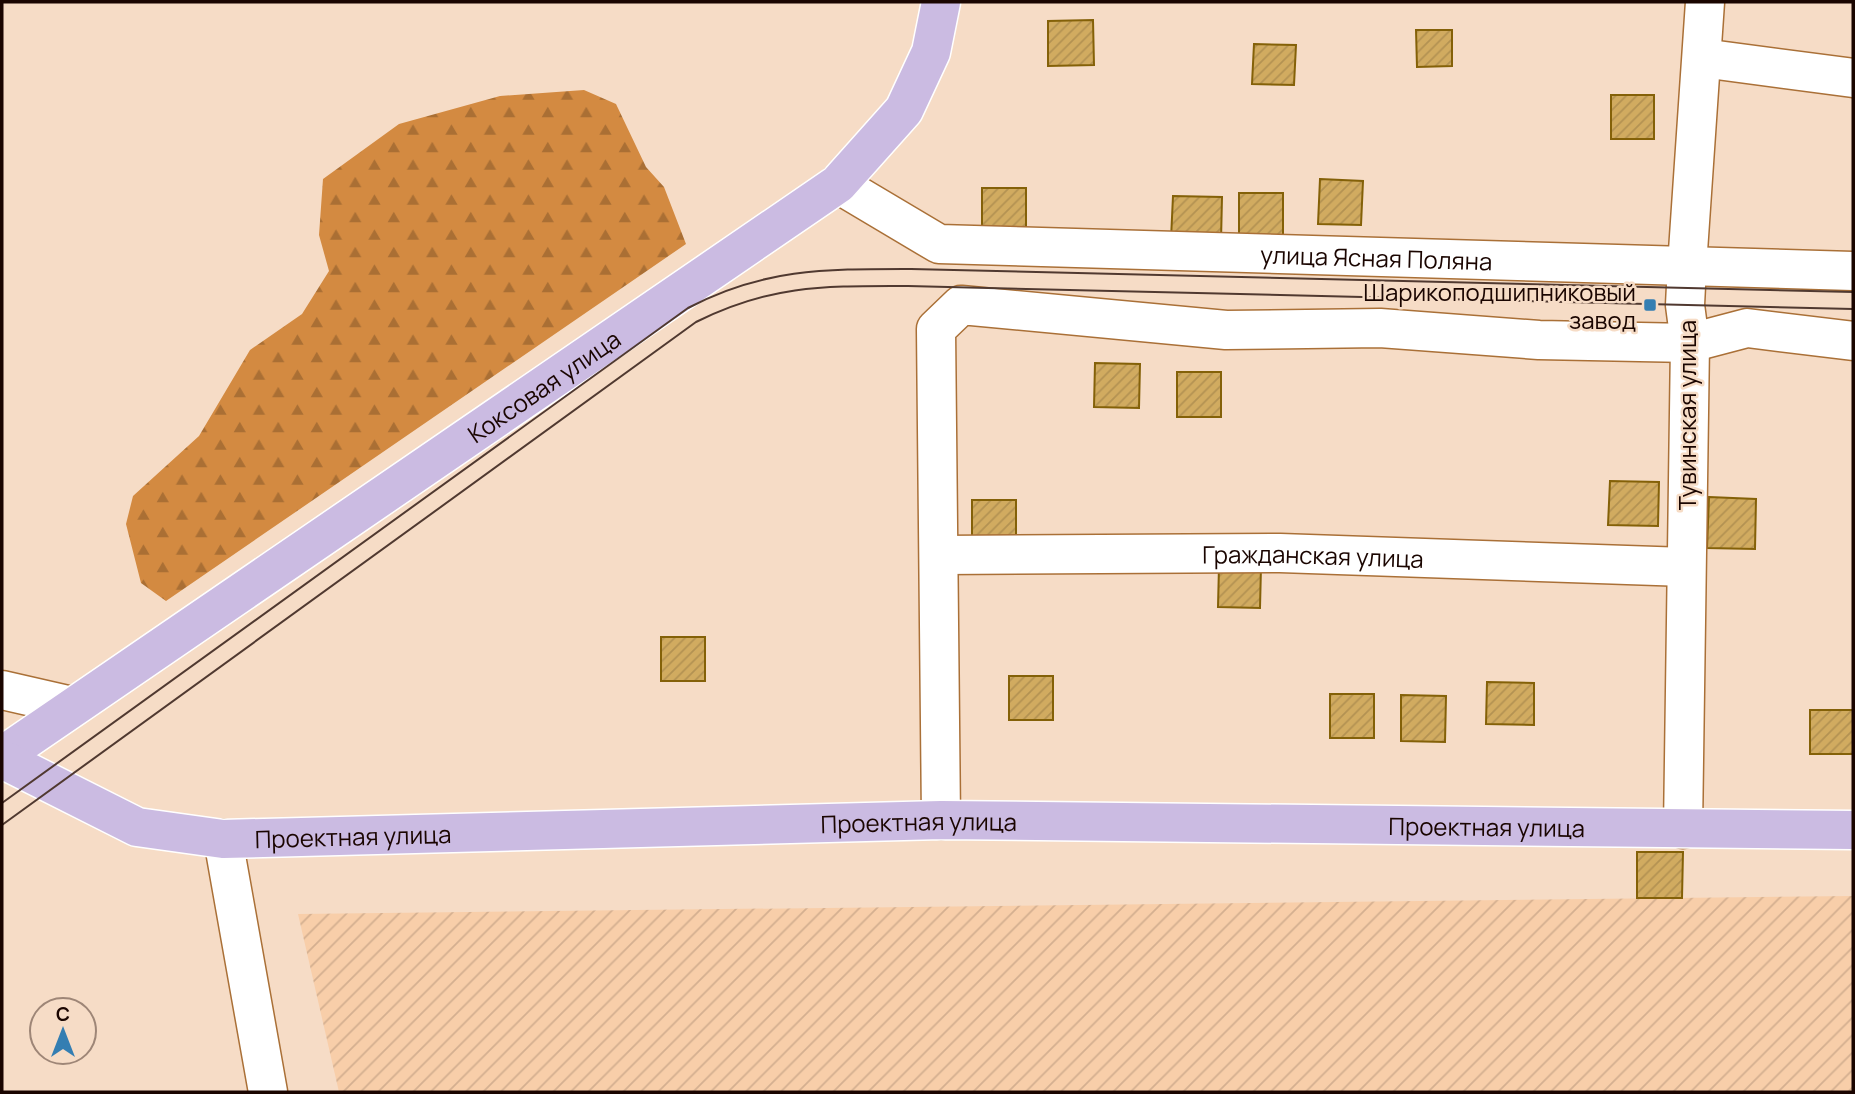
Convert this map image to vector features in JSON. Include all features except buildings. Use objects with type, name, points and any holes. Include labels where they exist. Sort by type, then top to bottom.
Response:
[{"type":"main road","name":"Коксовая улица","points":[[2,758],[72,706],[838,184],[904,110],[931,52],[941,2]]},
{"type":"main road","name":"Проектная улица","points":[[2,758],[137,827],[223,839],[941,820],[1853,830]]},
{"type":"street","name":"Тувинская улица","points":[[1683,829],[1690,343],[1685,306],[1706,2]]},
{"type":"street","points":[[1702,58],[1853,78]]},
{"type":"street","name":"улица Ясная Поляна","points":[[838,184],[939,244],[1853,271]]},
{"type":"street","points":[[941,820],[936,330],[961,304],[1226,330],[1380,328],[1539,340],[1690,343],[1747,328],[1853,341]]},
{"type":"street","name":"Гражданская улица","points":[[940,555],[1280,553],[1686,567]]},
{"type":"street","points":[[2,690],[72,706]]},
{"type":"street","points":[[223,839],[268,1092]]},
{"type":"shaded area","points":[[1853,896],[1853,1092],[339,1092],[298,914]]},
{"type":"green space","points":[[584,90],[616,104],[646,167],[664,187],[686,244],[166,601],[141,583],[126,524],[133,496],[199,436],[250,350],[302,314],[329,271],[319,235],[323,179],[399,124],[500,96]]},
{"type":"tram line","points":[[2,803],[688,308],[743,285],[770,278],[824,271],[911,269],[1853,292]]},
{"type":"tram line","points":[[2,825],[696,322],[750,300],[825,287],[908,286],[1853,309]]},
{"type":"place","name":"Шарикоподшипниковый завод","points":[[1650,305]]}]
